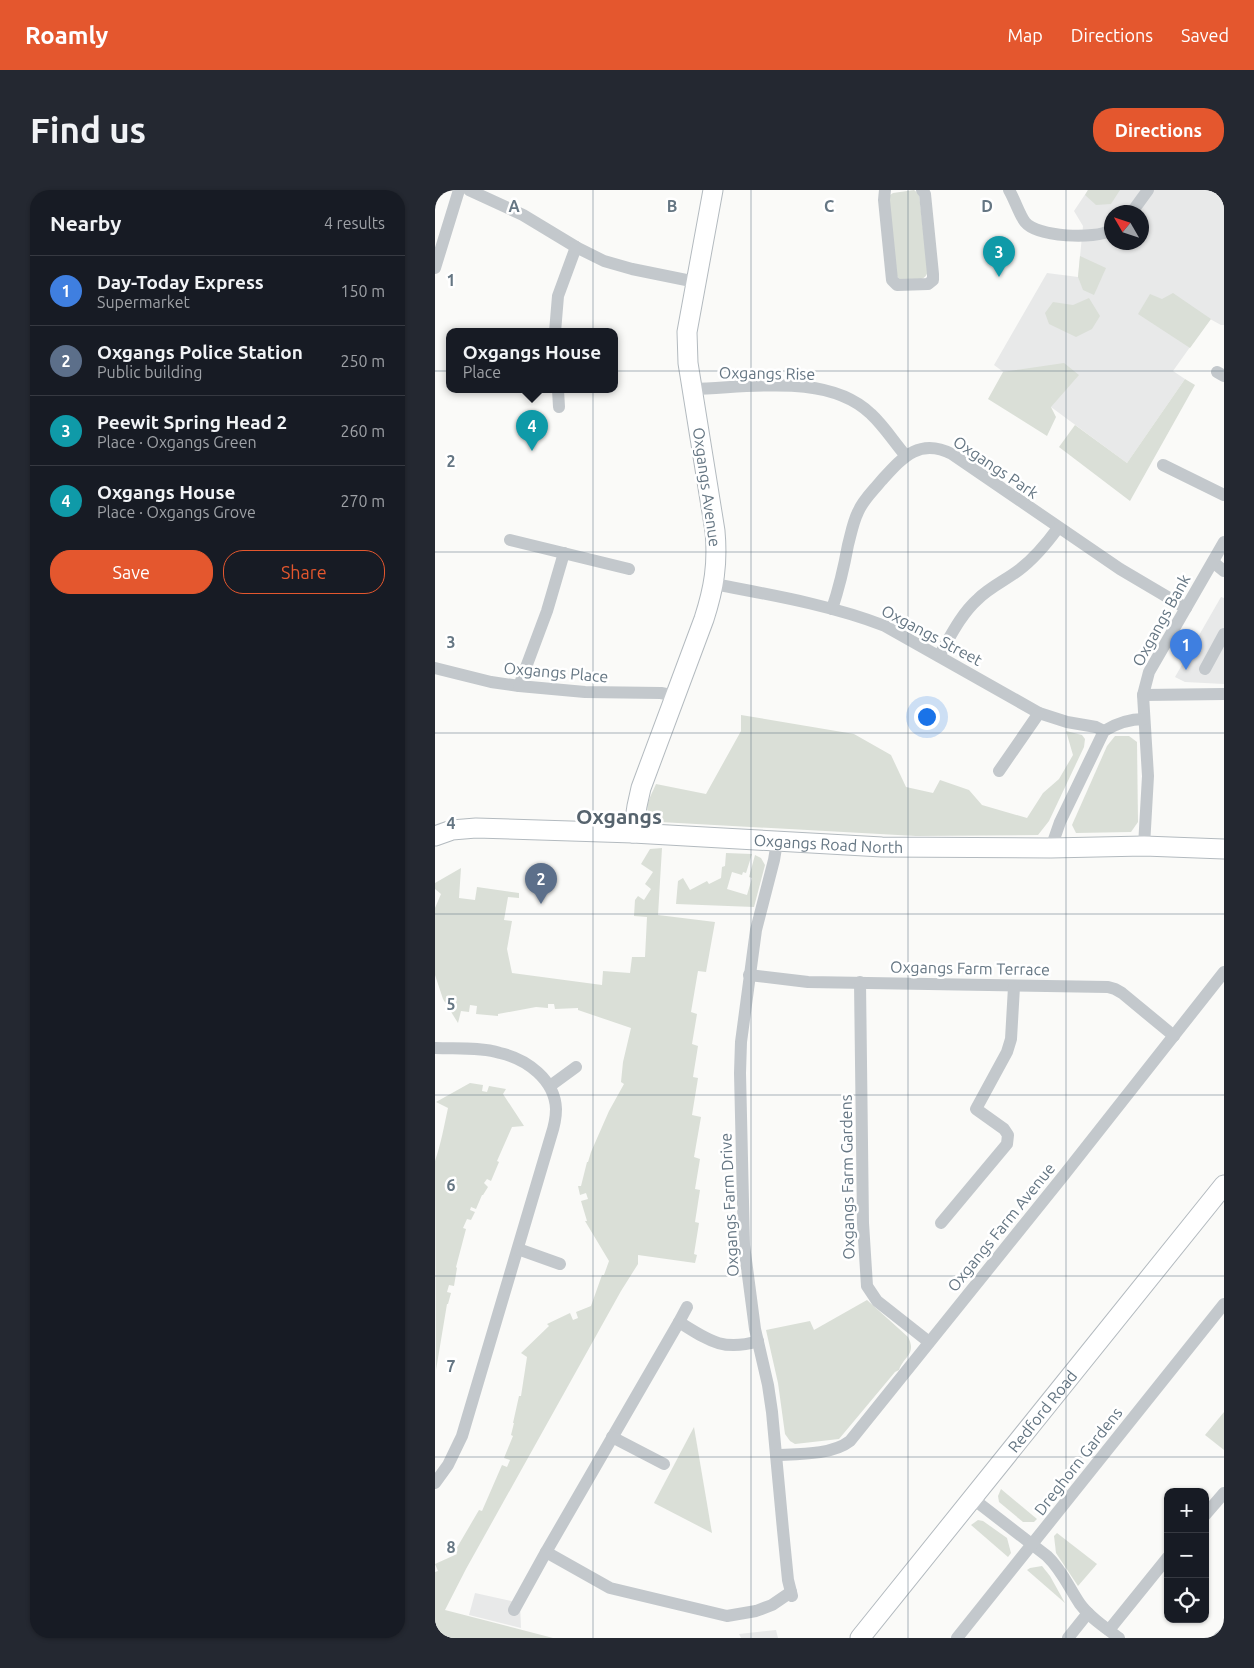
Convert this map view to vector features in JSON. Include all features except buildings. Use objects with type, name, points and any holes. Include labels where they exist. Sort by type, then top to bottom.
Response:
[{"type":"street","points":[[435,268],[459,190]]},
{"type":"street","points":[[469,190],[523,215],[576,247],[604,261],[632,269],[696,282]]},
{"type":"street","name":"Oxgangs Avenue","points":[[633,833],[641,788],[704,619],[714,584],[717,555],[715,530],[688,363],[687,332],[713,190]]},
{"type":"street","points":[[885,190],[884,200],[892,280],[897,285],[928,284],[933,280],[925,194],[922,190]]},
{"type":"street","points":[[1009,190],[1025,222],[1039,231],[1082,237],[1104,233]]},
{"type":"street","points":[[1137,205],[1148,190]]},
{"type":"street","points":[[555,328],[558,296],[576,247]]},
{"type":"street","name":"Oxgangs Rise","points":[[693,389],[767,386],[818,388],[833,392],[850,399],[871,414],[906,456]]},
{"type":"street","points":[[558,393],[559,406]]},
{"type":"street","name":"Oxgangs Park","points":[[832,609],[857,512],[865,500],[906,456],[924,448],[942,449],[952,454],[1120,569],[1186,608]]},
{"type":"street","points":[[1163,465],[1224,495]]},
{"type":"street","points":[[939,656],[968,609],[979,598],[1031,560],[1058,528]]},
{"type":"street","points":[[509,540],[629,569]]},
{"type":"street","name":"Oxgangs Bank","points":[[1144,846],[1148,776],[1143,695],[1149,672],[1224,542]]},
{"type":"street","points":[[519,686],[547,611],[564,554]]},
{"type":"street","points":[[1213,562],[1224,571]]},
{"type":"street","name":"Oxgangs Street","points":[[714,584],[862,617],[885,626],[1039,713],[1067,722],[1096,727],[1104,731]]},
{"type":"street","points":[[1205,668],[1224,634]]},
{"type":"street","name":"Oxgangs Place","points":[[435,668],[483,681],[519,686],[585,692],[661,693],[676,696]]},
{"type":"street","points":[[1143,695],[1224,694]]},
{"type":"street","points":[[999,771],[1039,713]]},
{"type":"street","points":[[1051,848],[1057,829],[1104,731],[1114,725],[1133,719],[1144,719]]},
{"type":"street","name":"Oxgangs Road North","points":[[435,836],[452,830],[476,828],[633,833],[882,847],[1051,848],[1144,846],[1224,849]]},
{"type":"street","name":"Oxgangs Farm Drive","points":[[546,1552],[610,1588],[727,1616],[756,1612],[791,1594],[768,1385],[758,1341],[744,1245],[740,1073],[741,1042],[756,930],[775,860],[777,842]]},
{"type":"street","name":"Oxgangs Farm Avenue","points":[[777,1455],[829,1451],[842,1448],[850,1441],[1224,972]]},
{"type":"street","name":"Oxgangs Farm Terrace","points":[[749,976],[800,982],[1108,987],[1115,988],[1174,1036]]},
{"type":"street","name":"Oxgangs Farm Gardens","points":[[860,982],[863,1223],[867,1286],[877,1301],[929,1342]]},
{"type":"street","points":[[941,1223],[1007,1144],[1008,1135],[1005,1129],[977,1109],[1007,1052],[1011,1039],[1014,986]]},
{"type":"street","points":[[435,1048],[477,1050],[508,1055],[531,1067],[550,1086],[555,1100],[556,1112],[554,1125],[462,1436],[448,1465],[435,1483]]},
{"type":"street","points":[[550,1086],[576,1067]]},
{"type":"street","name":"Redford Road","points":[[860,1638],[1224,1185]]},
{"type":"street","points":[[518,1249],[560,1264]]},
{"type":"street","name":"Dreghorn Gardens","points":[[957,1638],[1224,1304]]},
{"type":"street","points":[[514,1610],[611,1437],[687,1307]]},
{"type":"street","points":[[679,1322],[715,1343],[729,1345],[758,1341]]},
{"type":"street","points":[[611,1437],[664,1464]]},
{"type":"street","points":[[1209,1510],[1224,1493]]},
{"type":"street","points":[[972,1498],[1033,1544],[1056,1564],[1081,1605],[1114,1634],[1164,1563]]},
{"type":"street","points":[[1068,1638],[1088,1613]]},
{"type":"street","points":[[1219,1638],[1224,1634]]},
{"type":"shaded area","points":[[914,190],[919,194],[928,272],[920,280],[899,279],[897,276],[889,200],[890,195],[893,193]]},
{"type":"shaded area","points":[[1088,190],[1224,190],[1224,325],[1210,319],[1173,371],[1185,379],[1127,463],[994,365],[1047,273],[1078,277],[1083,226],[1074,211]]},
{"type":"shaded area","points":[[1088,190],[1120,190],[1111,204],[1096,205],[1085,195]]},
{"type":"shaded area","points":[[1080,256],[1106,268],[1094,295],[1083,290],[1078,277]]},
{"type":"shaded area","points":[[1173,293],[1211,319],[1190,348],[1138,314],[1150,294],[1162,299]]},
{"type":"shaded area","points":[[1089,298],[1100,316],[1092,329],[1076,337],[1049,324],[1045,313],[1053,302],[1073,305]]},
{"type":"shaded area","points":[[1064,363],[1079,375],[1051,407],[1056,417],[1047,436],[988,399],[1003,372]]},
{"type":"shaded area","points":[[1185,379],[1195,385],[1130,501],[1059,447],[1075,425],[1127,463]]},
{"type":"shaded area","points":[[1221,597],[1224,598],[1224,684],[1185,682],[1175,677]]},
{"type":"shaded area","points":[[741,715],[854,734],[891,755],[906,787],[933,793],[940,780],[969,790],[982,805],[1027,818],[1043,793],[1059,779],[1073,755],[1066,731],[1082,735],[1085,739],[1084,747],[1049,821],[1038,835],[916,836],[660,822],[649,816],[647,806],[656,784],[706,794],[741,731]]},
{"type":"shaded area","points":[[1115,736],[1129,736],[1137,742],[1138,822],[1131,832],[1076,833],[1072,825],[1107,746]]},
{"type":"shaded area","points":[[662,848],[658,915],[715,922],[706,972],[698,971],[691,1012],[697,1014],[692,1044],[698,1046],[693,1077],[698,1078],[692,1115],[701,1117],[694,1157],[700,1159],[695,1189],[700,1190],[695,1222],[699,1223],[694,1254],[697,1255],[695,1263],[638,1255],[638,1264],[621,1291],[445,1610],[553,1638],[435,1638],[435,1572],[438,1571],[435,1564],[457,1554],[455,1551],[479,1510],[482,1511],[502,1465],[507,1467],[510,1460],[504,1458],[513,1436],[511,1435],[513,1423],[519,1396],[521,1396],[527,1357],[521,1353],[549,1326],[547,1324],[570,1313],[573,1320],[578,1318],[576,1312],[591,1306],[609,1261],[585,1221],[587,1221],[581,1201],[588,1199],[586,1193],[580,1195],[578,1186],[581,1186],[591,1152],[609,1111],[624,1084],[621,1082],[623,1062],[631,1028],[578,1010],[578,1008],[555,1009],[554,1004],[548,1004],[548,1008],[536,1007],[498,1014],[498,1016],[476,1014],[477,1006],[470,1005],[469,1012],[461,1011],[458,1023],[443,999],[435,975],[435,908],[441,894],[435,889],[435,883],[461,868],[459,898],[475,900],[477,887],[519,893],[519,898],[508,897],[504,920],[512,921],[507,949],[512,973],[602,985],[603,971],[630,973],[632,957],[645,957],[647,917],[634,916],[635,900],[638,896],[644,900],[651,889],[645,884],[653,872],[641,864],[650,849]]},
{"type":"shaded area","points":[[726,853],[752,854],[746,873],[743,872],[742,875],[732,872],[727,889],[747,895],[752,878],[749,877],[755,855],[761,858],[765,865],[754,907],[676,904],[678,881],[683,878],[690,890],[707,881],[709,884],[721,878],[722,867],[725,866]]},
{"type":"shaded area","points":[[470,1083],[483,1085],[482,1091],[487,1092],[489,1086],[506,1089],[503,1094],[524,1126],[512,1127],[497,1161],[499,1162],[491,1181],[487,1179],[484,1183],[488,1187],[476,1209],[471,1207],[470,1210],[475,1212],[471,1220],[467,1219],[463,1228],[466,1229],[456,1267],[454,1286],[449,1285],[447,1292],[451,1293],[447,1304],[436,1370],[435,1161],[448,1108],[436,1102]]},
{"type":"shaded area","points":[[867,1300],[908,1337],[911,1347],[909,1355],[899,1370],[895,1372],[839,1439],[795,1444],[785,1434],[778,1383],[766,1330],[810,1321],[814,1330]]},
{"type":"shaded area","points":[[1224,1412],[1224,1450],[1205,1435]]},
{"type":"shaded area","points":[[694,1427],[712,1533],[654,1503]]},
{"type":"shaded area","points":[[1001,1489],[1037,1519],[1034,1522],[1023,1522],[999,1502],[998,1496]]},
{"type":"shaded area","points":[[978,1520],[983,1521],[1007,1538],[1011,1553],[1008,1557],[971,1525]]},
{"type":"shaded area","points":[[1057,1533],[1097,1564],[1078,1586],[1056,1553],[1054,1536]]},
{"type":"shaded area","points":[[1042,1566],[1050,1576],[1065,1603],[1027,1570]]},
{"type":"shaded area","points":[[475,1593],[520,1603],[521,1628],[469,1615]]},
{"type":"shaded area","points":[[776,1630],[778,1638],[741,1638],[739,1634]]},
{"type":"place","name":"Peewit Spring Head 2","points":[[999,277]]},
{"type":"place","name":"Oxgangs House","points":[[532,451]]},
{"type":"place","name":"Day-Today Express","points":[[1186,670]]},
{"type":"place","name":"Oxgangs Police Station","points":[[541,904]]},
{"type":"district","name":"Oxgangs","points":[[619,817]]}]
